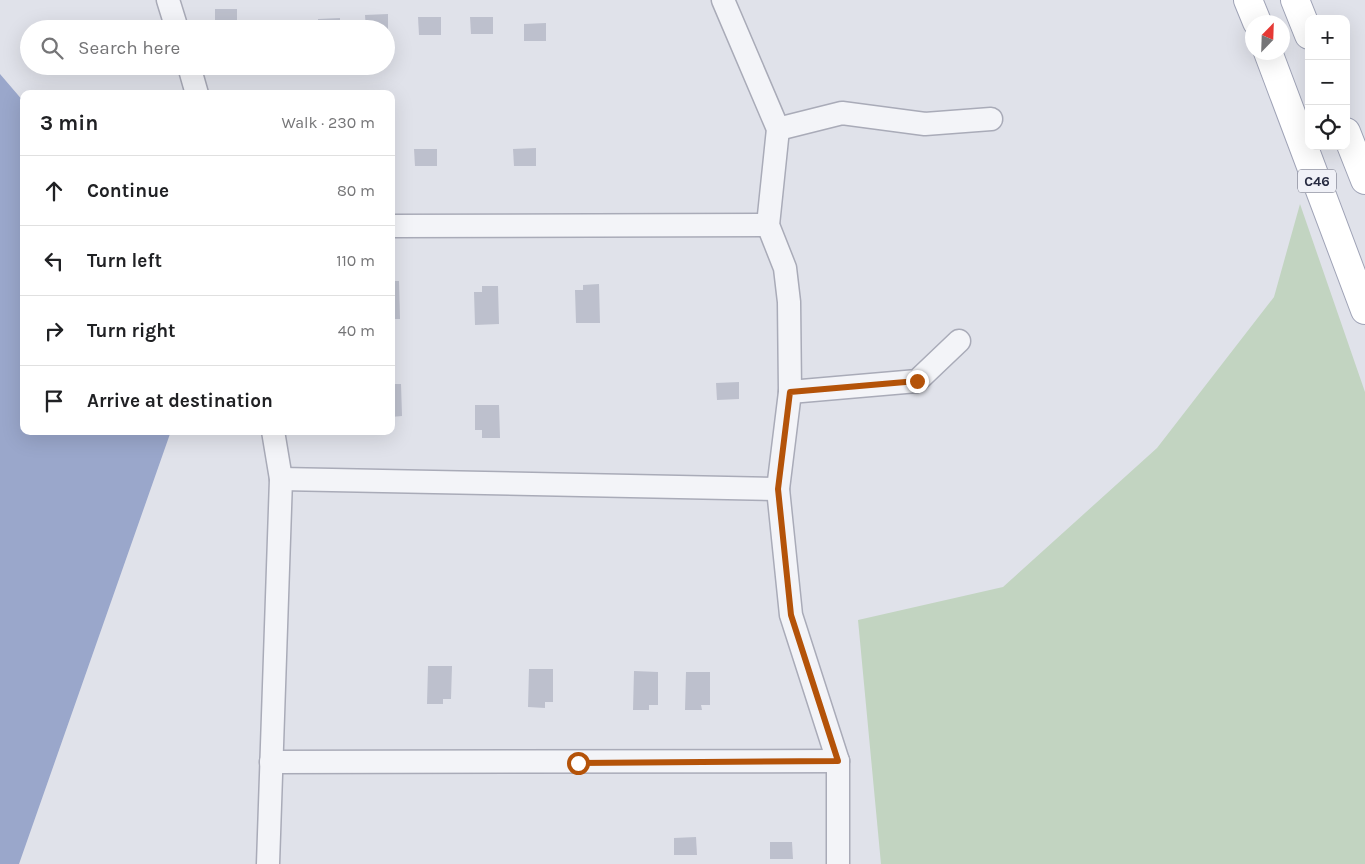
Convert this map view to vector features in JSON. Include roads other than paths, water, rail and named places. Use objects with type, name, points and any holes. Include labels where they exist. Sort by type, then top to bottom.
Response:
[{"type":"main road","points":[[1248,0],[1254,15]]},
{"type":"main road","points":[[1295,0],[1305,25]]},
{"type":"main road","name":"C46","points":[[1271,60],[1365,310]]},
{"type":"main road","points":[[1350,142],[1365,180]]},
{"type":"street","points":[[168,0],[174,20]]},
{"type":"street","points":[[724,0],[778,129],[768,225],[785,268],[789,302],[790,392],[778,489],[791,615],[838,761],[838,864]]},
{"type":"street","points":[[191,75],[196,90]]},
{"type":"street","points":[[778,129],[842,113],[925,124],[991,119]]},
{"type":"street","points":[[395,226],[768,225]]},
{"type":"street","points":[[790,392],[917,381],[960,341]]},
{"type":"street","points":[[268,864],[282,479],[274,435]]},
{"type":"street","points":[[282,479],[778,489]]},
{"type":"street","points":[[271,762],[838,761]]},
{"type":"water","points":[[0,74],[20,97],[20,435],[170,435],[19,864],[0,864]]}]
